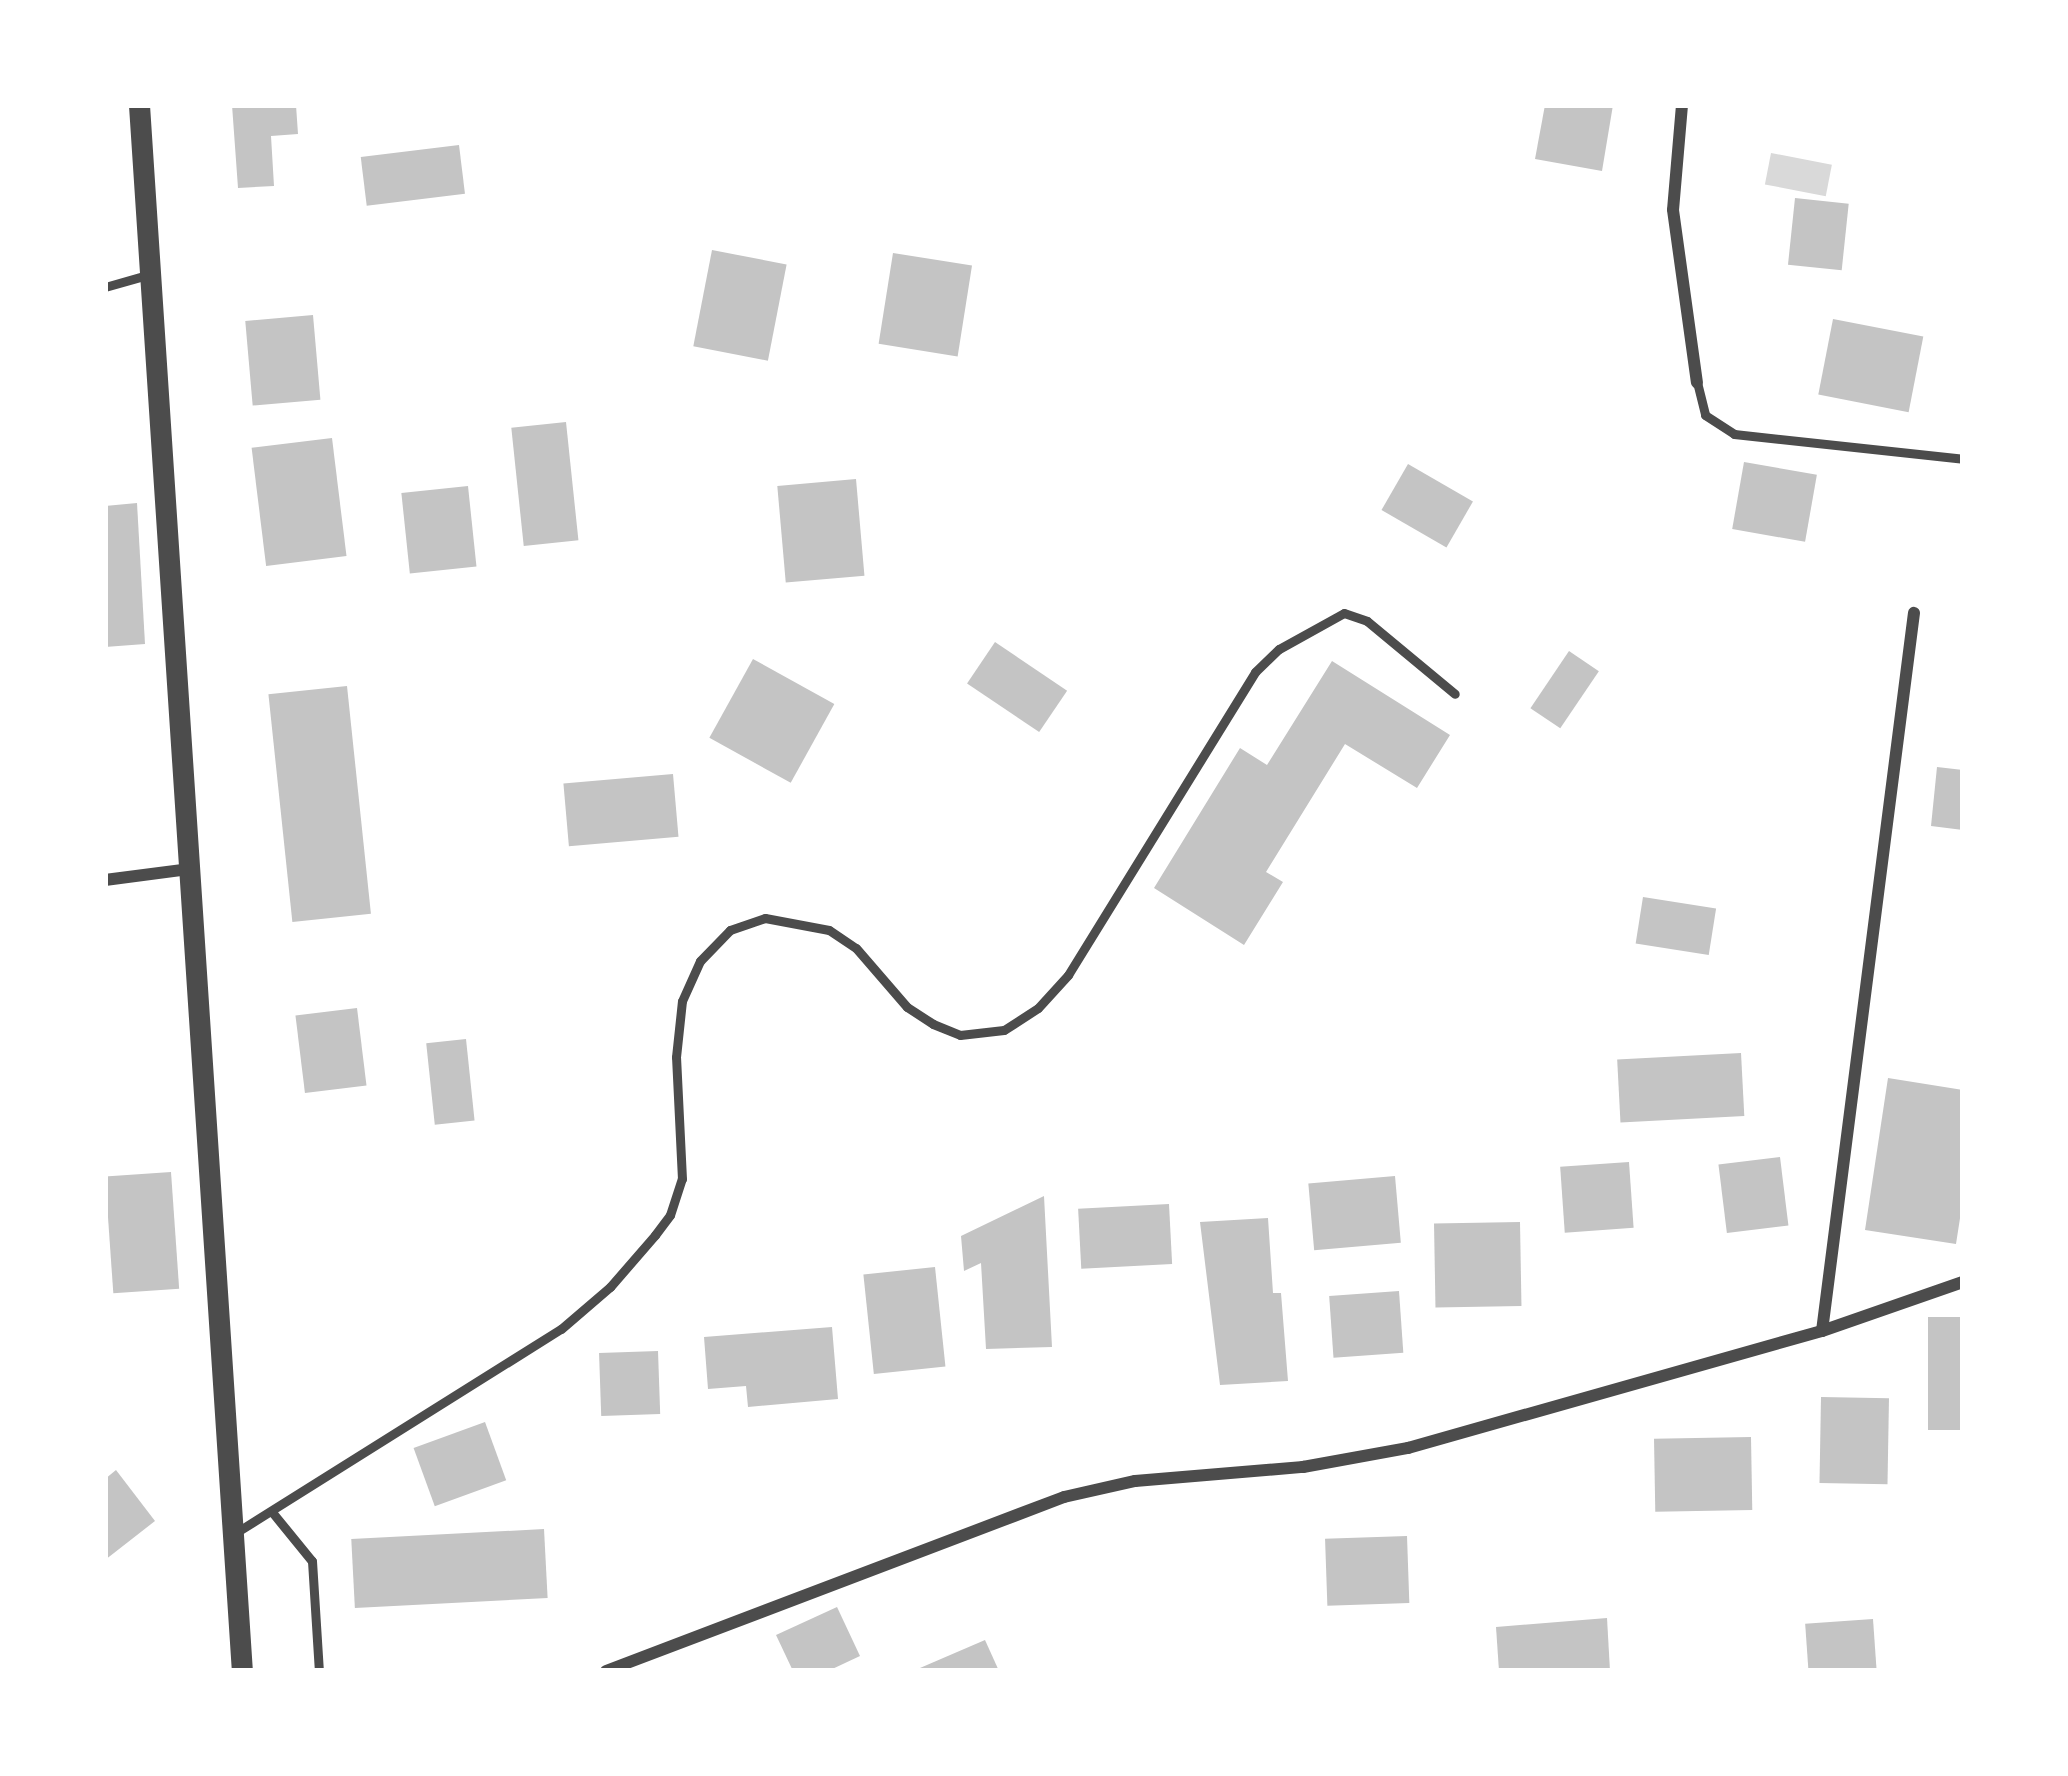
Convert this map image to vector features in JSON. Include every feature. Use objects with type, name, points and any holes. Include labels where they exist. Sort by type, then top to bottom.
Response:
[{"type":"street","points":[[139,105],[242,1671]]},
{"type":"street","points":[[1682,105],[1673,210],[1697,382]]},
{"type":"street","points":[[1822,1331],[1914,613]]},
{"type":"street","points":[[105,880],[190,869]]},
{"type":"street","points":[[606,1671],[1064,1497],[1135,1481],[1303,1467],[1408,1448],[1822,1331],[1963,1282]]},
{"type":"lane","points":[[105,287],[151,274]]},
{"type":"lane","points":[[1697,382],[1705,415],[1734,434],[1963,459]]},
{"type":"lane","points":[[233,1534],[549,1337],[610,1287],[655,1235],[670,1214],[682,1179],[676,1058],[682,1001],[700,961],[730,931],[765,918],[829,930],[856,948],[907,1007],[933,1024],[961,1035],[1004,1030],[1059,988],[1255,672],[1279,649],[1343,613],[1367,621],[1455,694]]},
{"type":"lane","points":[[272,1512],[312,1562],[319,1671]]},
{"type":"shaded area","points":[[1771,153],[1832,165],[1826,196],[1765,184]]},
{"type":"building","points":[[232,105],[296,105],[298,134],[271,136],[274,186],[238,188]]},
{"type":"building","points":[[1545,105],[1613,105],[1602,171],[1535,159]]},
{"type":"building","points":[[459,145],[465,194],[367,206],[361,157]]},
{"type":"building","points":[[1795,198],[1849,204],[1842,270],[1788,265]]},
{"type":"building","points":[[712,250],[787,265],[768,361],[693,346]]},
{"type":"building","points":[[893,253],[972,266],[958,356],[879,344]]},
{"type":"building","points":[[313,315],[320,400],[253,406],[245,321]]},
{"type":"building","points":[[1833,319],[1923,337],[1909,412],[1818,395]]},
{"type":"building","points":[[566,422],[578,540],[524,546],[511,428]]},
{"type":"building","points":[[332,438],[347,556],[266,566],[252,448]]},
{"type":"building","points":[[1744,462],[1817,475],[1805,542],[1732,529]]},
{"type":"building","points":[[1408,464],[1473,502],[1446,547],[1382,510]]},
{"type":"building","points":[[856,479],[864,576],[786,583],[777,486]]},
{"type":"building","points":[[468,486],[476,567],[410,574],[401,493]]},
{"type":"building","points":[[137,503],[145,644],[105,647],[105,506]]},
{"type":"building","points":[[995,642],[1067,691],[1039,732],[967,683]]},
{"type":"building","points":[[1569,651],[1599,671],[1560,728],[1530,708]]},
{"type":"building","points":[[753,659],[834,704],[791,783],[709,738]]},
{"type":"building","points":[[1332,661],[1450,735],[1417,788],[1345,744],[1266,872],[1283,882],[1244,945],[1154,888],[1240,748],[1267,765]]},
{"type":"building","points":[[347,686],[371,914],[292,922],[268,694]]},
{"type":"building","points":[[1937,767],[1963,770],[1963,830],[1931,826]]},
{"type":"building","points":[[673,774],[678,837],[569,846],[563,784]]},
{"type":"building","points":[[1643,897],[1716,909],[1709,955],[1636,943]]},
{"type":"building","points":[[357,1008],[367,1085],[305,1093],[295,1016]]},
{"type":"building","points":[[466,1039],[475,1121],[435,1125],[426,1043]]},
{"type":"building","points":[[1741,1053],[1744,1116],[1620,1122],[1617,1059]]},
{"type":"building","points":[[1888,1078],[1963,1090],[1963,1199],[1956,1244],[1865,1230]]},
{"type":"building","points":[[1780,1157],[1788,1225],[1727,1233],[1718,1165]]},
{"type":"building","points":[[1629,1162],[1634,1228],[1565,1233],[1560,1167]]},
{"type":"building","points":[[171,1172],[179,1289],[113,1293],[105,1177]]},
{"type":"building","points":[[1395,1176],[1401,1243],[1314,1250],[1308,1184]]},
{"type":"building","points":[[1044,1196],[1052,1347],[986,1349],[981,1263],[964,1271],[961,1236]]},
{"type":"building","points":[[1169,1204],[1172,1264],[1081,1269],[1078,1209]]},
{"type":"building","points":[[1268,1218],[1273,1293],[1281,1293],[1288,1381],[1220,1385],[1200,1222]]},
{"type":"building","points":[[1520,1222],[1521,1306],[1435,1307],[1434,1224]]},
{"type":"building","points":[[935,1267],[945,1366],[874,1374],[863,1275]]},
{"type":"building","points":[[1399,1291],[1403,1353],[1333,1358],[1329,1296]]},
{"type":"building","points":[[1928,1317],[1963,1317],[1963,1430],[1928,1430]]},
{"type":"building","points":[[832,1327],[838,1399],[748,1407],[746,1386],[708,1389],[704,1337]]},
{"type":"building","points":[[658,1351],[660,1414],[601,1416],[599,1353]]},
{"type":"building","points":[[1821,1397],[1889,1398],[1887,1484],[1819,1483]]},
{"type":"building","points":[[485,1422],[506,1480],[435,1506],[414,1448]]},
{"type":"building","points":[[1751,1437],[1752,1510],[1655,1512],[1654,1439]]},
{"type":"building","points":[[116,1470],[155,1521],[105,1560],[105,1479]]},
{"type":"building","points":[[544,1529],[548,1598],[355,1608],[351,1539]]},
{"type":"building","points":[[1407,1536],[1409,1603],[1327,1606],[1325,1539]]},
{"type":"building","points":[[837,1607],[860,1656],[828,1671],[793,1671],[776,1635]]},
{"type":"building","points":[[1607,1618],[1610,1671],[1499,1671],[1496,1627]]},
{"type":"building","points":[[1873,1619],[1877,1671],[1808,1671],[1805,1624]]},
{"type":"building","points":[[985,1640],[999,1671],[913,1671]]}]
